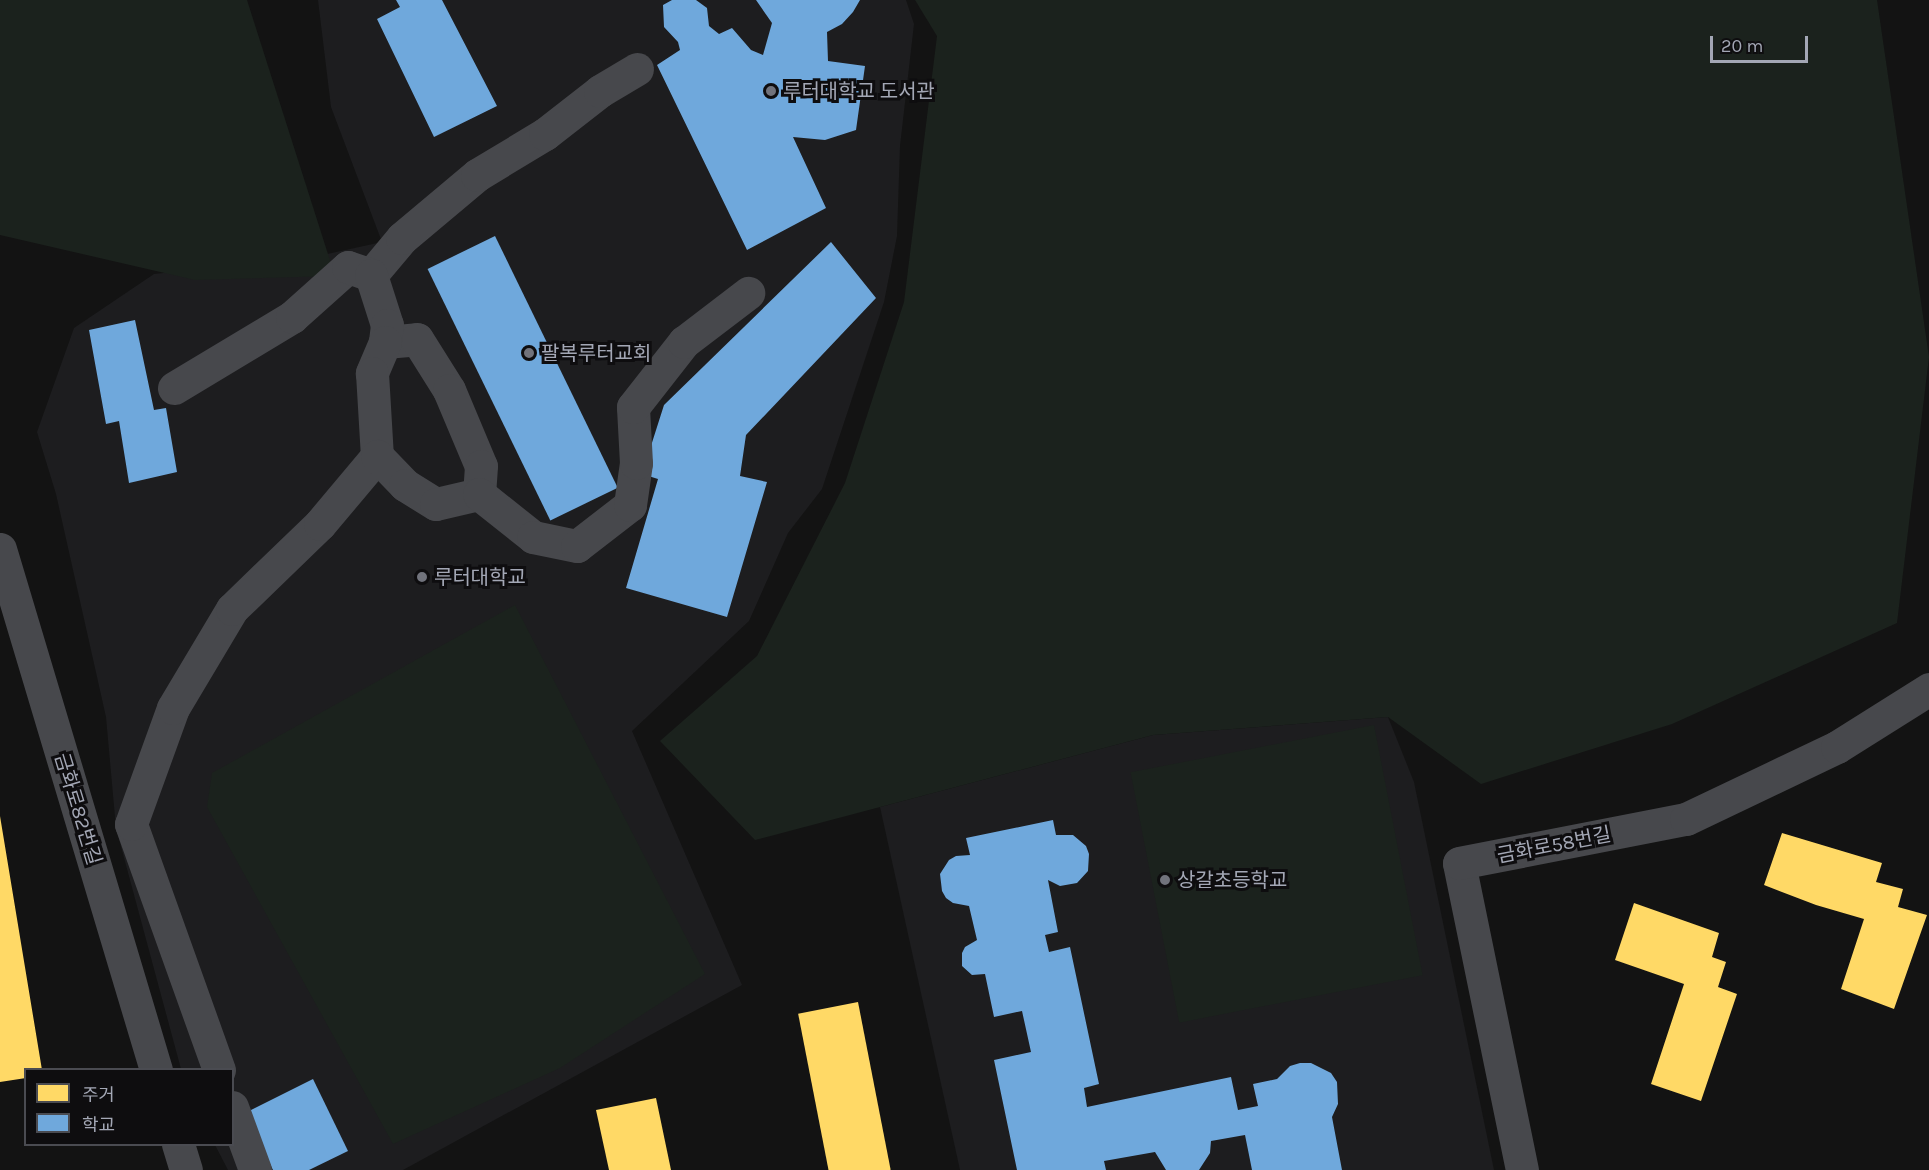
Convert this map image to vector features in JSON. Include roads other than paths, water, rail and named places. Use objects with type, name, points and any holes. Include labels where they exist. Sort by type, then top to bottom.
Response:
[{"type":"street","points":[[371,275],[402,238],[477,175],[545,134],[600,91],[637,69]]},
{"type":"street","points":[[174,388],[292,317],[348,267],[371,275]]},
{"type":"street","points":[[371,275],[387,325],[385,342],[372,373],[377,456],[405,485],[436,504],[479,494]]},
{"type":"street","points":[[479,494],[533,537],[577,546],[630,505],[636,463],[633,407],[684,342],[748,294]]},
{"type":"street","points":[[385,342],[417,339],[449,390],[481,466],[479,494]]},
{"type":"street","points":[[218,1068],[131,824],[173,708],[232,609],[320,524],[377,456]]},
{"type":"street","name":"금화로82번길","points":[[0,549],[155,1068]]},
{"type":"street","name":"금화로58번길","points":[[1522,1170],[1459,864],[1686,819],[1837,747],[1929,689]]},
{"type":"street","points":[[234,1112],[255,1170]]},
{"type":"street","points":[[179,1146],[186,1170]]},
{"type":"place","name":"루터대학교 도서관","points":[[771,91]]},
{"type":"place","name":"팔복루터교회","points":[[529,353]]},
{"type":"place","name":"루터대학교","points":[[422,577]]},
{"type":"place","name":"상갈초등학교","points":[[1165,880]]}]
